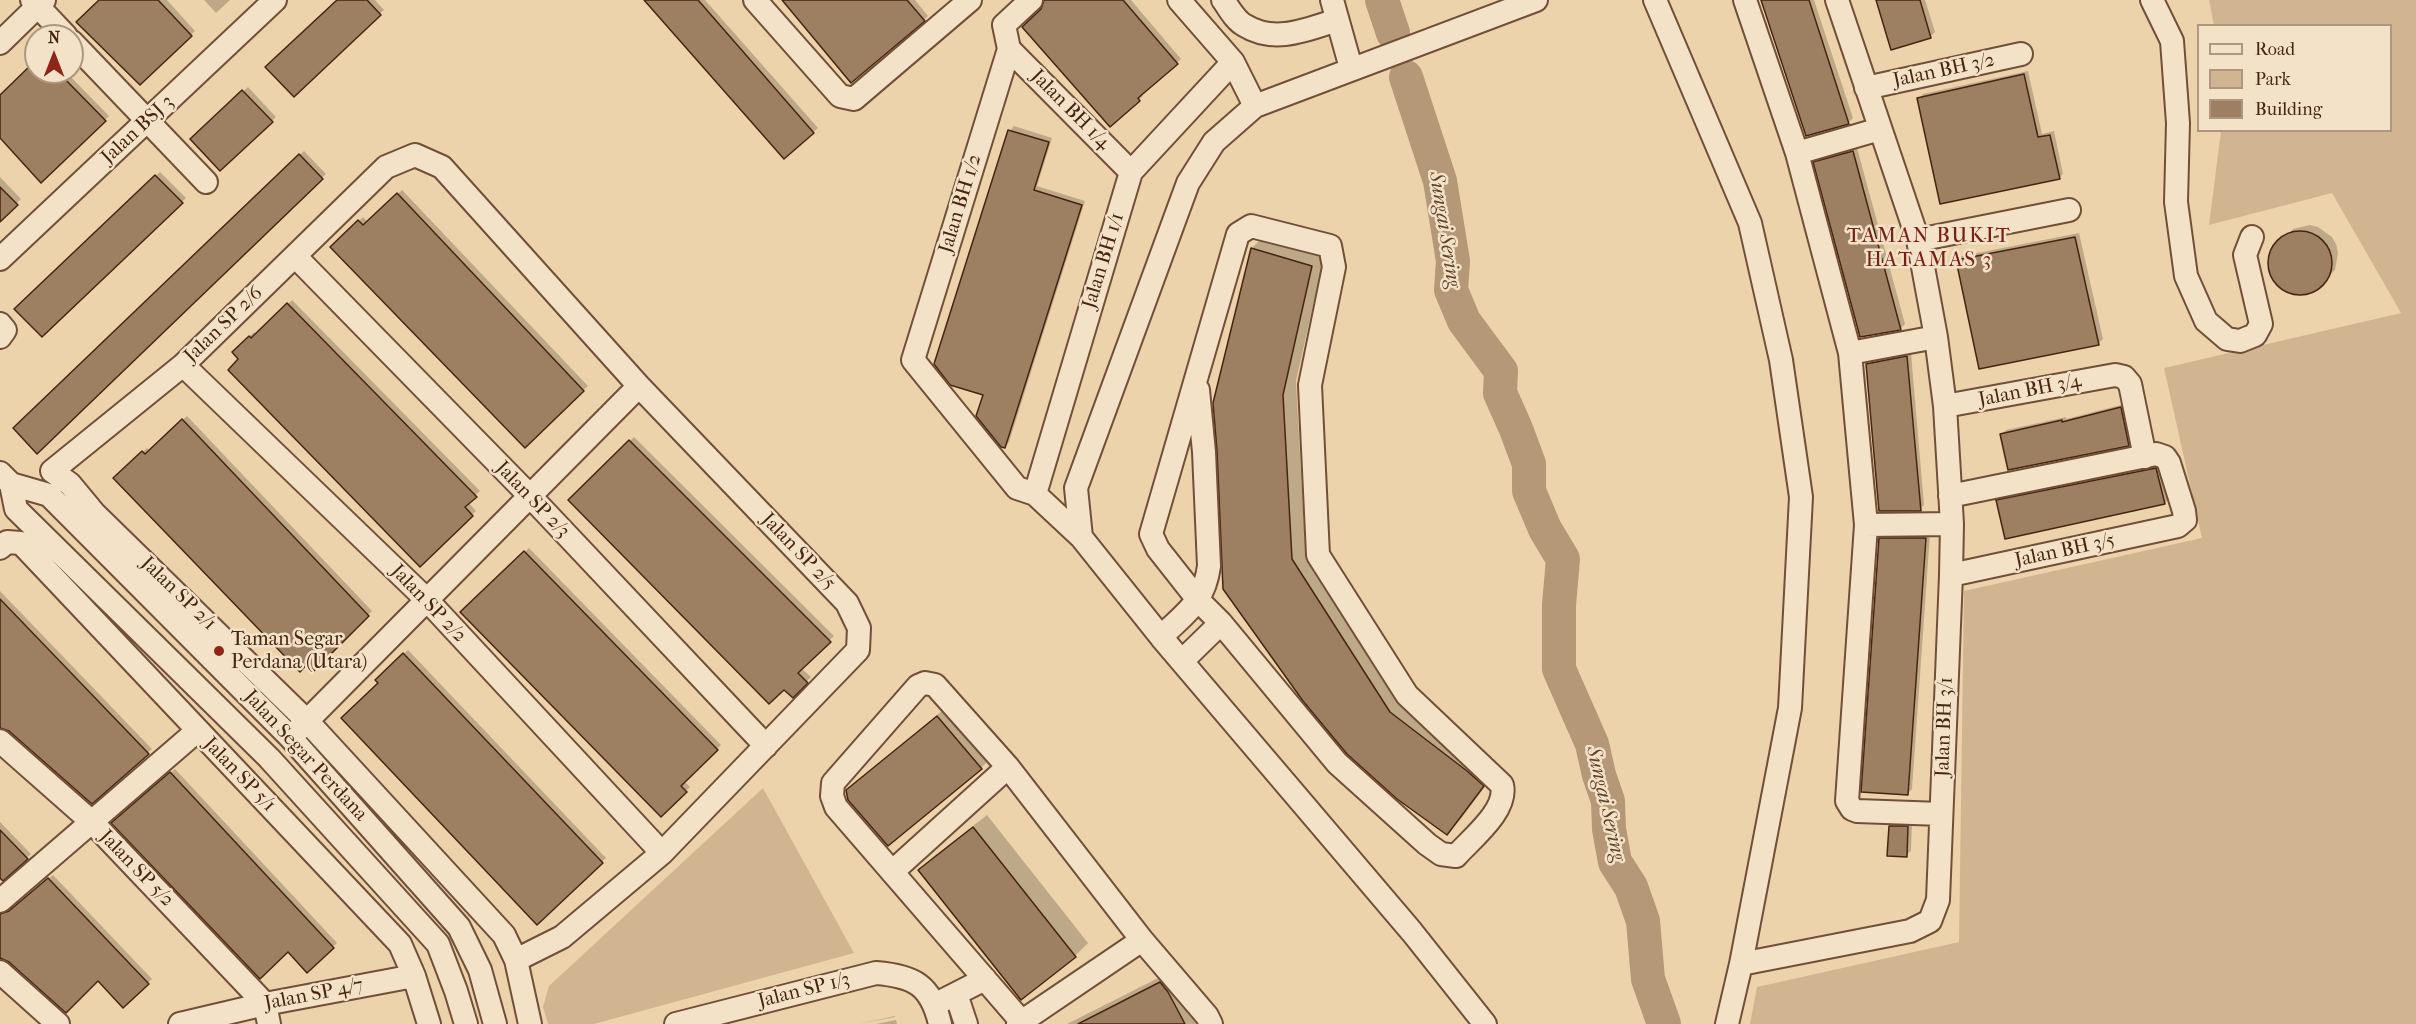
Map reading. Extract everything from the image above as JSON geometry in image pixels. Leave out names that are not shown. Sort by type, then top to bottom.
[{"type":"street","name":"Jalan BSJ 3","points":[[0,259],[275,0]]},
{"type":"street","points":[[755,0],[840,96],[854,99],[970,0]]},
{"type":"street","name":"Jalan BH 1/2","points":[[1031,0],[1004,25],[1009,49],[913,360],[1017,488],[1035,494]]},
{"type":"street","points":[[1179,0],[1233,62],[1255,106]]},
{"type":"street","points":[[1222,0],[1242,24],[1261,33],[1286,36],[1335,10],[1351,68]]},
{"type":"street","points":[[1655,0],[1750,223],[1781,360],[1801,498],[1790,708],[1741,964],[1727,1024]]},
{"type":"street","points":[[1745,0],[1797,153],[1850,353],[1866,525],[1847,801],[1852,809],[1857,811],[1941,814]]},
{"type":"street","name":"Jalan BH 3/1","points":[[1741,964],[1910,931],[1930,921],[1938,900],[1952,524],[1945,406],[1936,337],[1918,240],[1837,0]]},
{"type":"street","points":[[2152,0],[2172,41],[2178,123],[2176,202],[2186,276],[2206,321],[2226,339],[2240,341],[2255,335],[2261,324],[2245,255],[2252,237]]},
{"type":"street","points":[[0,43],[38,2],[56,24]]},
{"type":"street","points":[[1081,537],[1076,488],[1188,183],[1214,142],[1255,106],[1351,68],[1490,8],[1522,2]]},
{"type":"street","name":"Jalan BH 1/4","points":[[1009,49],[1131,172]]},
{"type":"street","name":"Jalan BH 3/2","points":[[1866,88],[2021,54]]},
{"type":"street","points":[[84,55],[206,182]]},
{"type":"street","name":"Jalan BH 1/1","points":[[1035,494],[1131,172],[1233,62]]},
{"type":"street","points":[[1797,153],[1880,129]]},
{"type":"street","name":"Jalan SP 2/5","points":[[386,167],[415,155],[442,167],[639,386],[847,603],[859,628],[858,650],[662,854],[562,937],[516,960]]},
{"type":"street","name":"Jalan SP 2/6","points":[[52,471],[183,365],[386,167]]},
{"type":"street","points":[[1918,240],[2069,210]]},
{"type":"street","points":[[1251,226],[1330,246],[1334,267],[1310,385],[1318,555],[1407,695],[1502,785],[1504,794],[1500,808],[1456,856],[1440,854],[1337,763],[1221,623],[1198,601],[1158,549],[1151,534],[1197,382],[1238,234],[1251,226]]},
{"type":"street","name":"Jalan SP 2/3","points":[[295,256],[530,496],[766,746]]},
{"type":"street","points":[[1850,353],[1936,337]]},
{"type":"street","name":"Jalan SP 2/2","points":[[183,365],[427,600],[662,854]]},
{"type":"street","name":"Jalan BH 3/4","points":[[1945,406],[2115,375],[2124,377],[2130,384],[2145,457]]},
{"type":"street","points":[[1161,637],[1198,601],[1206,584],[1209,566],[1204,452],[1197,382]]},
{"type":"street","points":[[269,758],[308,722],[330,696],[639,386]]},
{"type":"street","name":"Jalan BH 3/5","points":[[1951,575],[2178,526],[2185,520],[2184,511],[2169,463],[2165,457],[2156,454],[2145,457]]},
{"type":"street","points":[[1950,496],[2145,457]]},
{"type":"street","name":"Jalan SP 2/1","points":[[52,471],[70,484],[94,513],[308,722],[504,935],[516,960],[530,1024]]},
{"type":"street","name":"Jalan Segar Perdana","points":[[5,479],[49,495],[290,737],[459,927],[480,970],[495,1024]]},
{"type":"street","name":"Jalan Segar Perdana","points":[[5,479],[16,509],[269,758],[438,944],[466,1024]]},
{"type":"street","points":[[1035,494],[1081,537],[1161,637],[1478,1018]]},
{"type":"street","points":[[1866,525],[1952,524]]},
{"type":"street","name":"Jalan SP 5/1","points":[[10,546],[197,731],[400,944],[414,976],[429,1024]]},
{"type":"street","points":[[1182,661],[1221,623]]},
{"type":"street","points":[[1142,940],[1020,1023],[985,979],[836,807],[832,796],[833,783],[918,686],[925,683],[935,685],[1008,767],[1142,940],[1207,1016],[1211,1024]]},
{"type":"street","points":[[0,901],[197,731]]},
{"type":"street","name":"Jalan SP 5/2","points":[[0,741],[93,823],[267,1014]]},
{"type":"street","points":[[892,872],[1008,767]]},
{"type":"street","points":[[0,972],[58,1024]]},
{"type":"street","name":"Jalan SP 1/3","points":[[676,1024],[876,973],[899,975],[918,983],[944,1007]]},
{"type":"street","name":"Jalan SP 4/7","points":[[180,1024],[267,1014],[414,976]]},
{"type":"street","points":[[966,1024],[944,1007],[985,979]]},
{"type":"green space","points":[[2209,0],[2416,0],[2416,1024],[1750,1024],[1757,987],[1959,942],[1964,591],[2202,538],[2164,368],[2401,313],[2332,193],[2209,225],[2221,132],[2392,132],[2392,24],[2214,24]]},
{"type":"green space","points":[[763,788],[854,953],[594,1024],[548,1024],[543,1007],[549,986]]},
{"type":"building","points":[[99,0],[158,0],[192,36],[140,85],[84,30],[84,24],[76,22]]},
{"type":"building","points":[[337,0],[367,0],[381,15],[294,97],[265,67]]},
{"type":"building","points":[[644,0],[698,0],[814,133],[784,159]]},
{"type":"building","points":[[782,0],[907,0],[925,21],[851,83]]},
{"type":"building","points":[[1044,0],[1123,0],[1178,64],[1138,98],[1140,101],[1110,127],[1022,27],[1041,9]]},
{"type":"building","points":[[1761,0],[1809,0],[1849,124],[1806,136]]},
{"type":"building","points":[[1876,0],[1920,0],[1931,38],[1891,50]]},
{"type":"building","points":[[24,72],[24,84],[70,84],[106,121],[41,183],[0,138],[0,95]]},
{"type":"building","points":[[2024,74],[2038,137],[2050,135],[2060,179],[1940,204],[1917,98]]},
{"type":"building","points":[[242,90],[273,122],[220,171],[190,139]]},
{"type":"building","points":[[1008,130],[1049,142],[1034,190],[1082,205],[1005,448],[1001,447],[976,416],[983,395],[950,385],[934,364]]},
{"type":"building","points":[[1853,151],[1901,330],[1860,337],[1813,162]]},
{"type":"building","points":[[299,154],[323,179],[37,454],[13,428]]},
{"type":"building","points":[[155,175],[183,203],[42,337],[14,309]]},
{"type":"building","points":[[0,187],[18,205],[0,222]]},
{"type":"building","points":[[397,193],[584,391],[525,448],[330,247],[358,220],[363,225]]},
{"type":"building","points":[[2300,231],[2323,240],[2332,263],[2323,286],[2300,295],[2277,286],[2268,263],[2277,240]]},
{"type":"building","points":[[2075,237],[2099,345],[1979,369],[1956,260]]},
{"type":"building","points":[[1251,248],[1312,266],[1283,395],[1292,559],[1390,712],[1484,786],[1447,835],[1397,799],[1347,754],[1303,701],[1223,589],[1213,403]]},
{"type":"building","points":[[287,303],[477,497],[465,507],[473,516],[420,567],[228,370],[238,359],[232,352],[249,336],[251,338]]},
{"type":"building","points":[[1907,356],[1921,511],[1879,511],[1866,364]]},
{"type":"building","points":[[2121,407],[2129,446],[2008,470],[2000,434]]},
{"type":"building","points":[[182,419],[369,616],[314,671],[307,664],[300,672],[113,478],[142,451],[145,454]]},
{"type":"building","points":[[629,440],[831,642],[798,673],[808,683],[793,698],[784,690],[769,704],[568,500]]},
{"type":"building","points":[[2156,468],[2165,504],[2005,539],[1996,500]]},
{"type":"building","points":[[1879,538],[1926,538],[1908,795],[1861,792]]},
{"type":"building","points":[[524,551],[718,750],[681,786],[687,792],[661,817],[460,612]]},
{"type":"building","points":[[0,599],[149,754],[92,804],[9,731],[0,728]]},
{"type":"building","points":[[403,653],[603,863],[537,925],[341,718],[378,683],[375,680]]},
{"type":"building","points":[[937,716],[982,769],[888,846],[848,800],[846,790]]},
{"type":"building","points":[[170,772],[334,948],[307,973],[288,952],[260,979],[111,823]]},
{"type":"building","points":[[1889,826],[1908,826],[1907,857],[1887,856]]},
{"type":"building","points":[[973,827],[1076,957],[1021,1000],[918,870]]},
{"type":"building","points":[[0,830],[28,859],[3,881],[0,878]]},
{"type":"building","points":[[48,878],[149,984],[123,1008],[98,981],[66,1013],[9,962],[0,958],[0,914],[9,911]]},
{"type":"building","points":[[1160,982],[1185,1024],[1078,1024]]},
{"type":"waterway","name":"Sungai Sering","points":[[1382,0],[1393,33]]},
{"type":"waterway","name":"Sungai Sering","points":[[1406,77],[1440,181],[1453,261],[1451,290],[1464,321],[1501,371],[1500,393],[1529,464],[1529,491],[1545,529],[1563,559],[1559,605],[1559,669],[1592,744],[1608,801],[1609,829],[1615,862],[1631,887],[1643,921],[1648,979],[1664,1024]]},
{"type":"place","name":"Taman Segar Perdana (Utara)","points":[[219,651]]},
{"type":"district","name":"TAMAN BUKIT HATAMAS 3","points":[[1929,249]]}]
